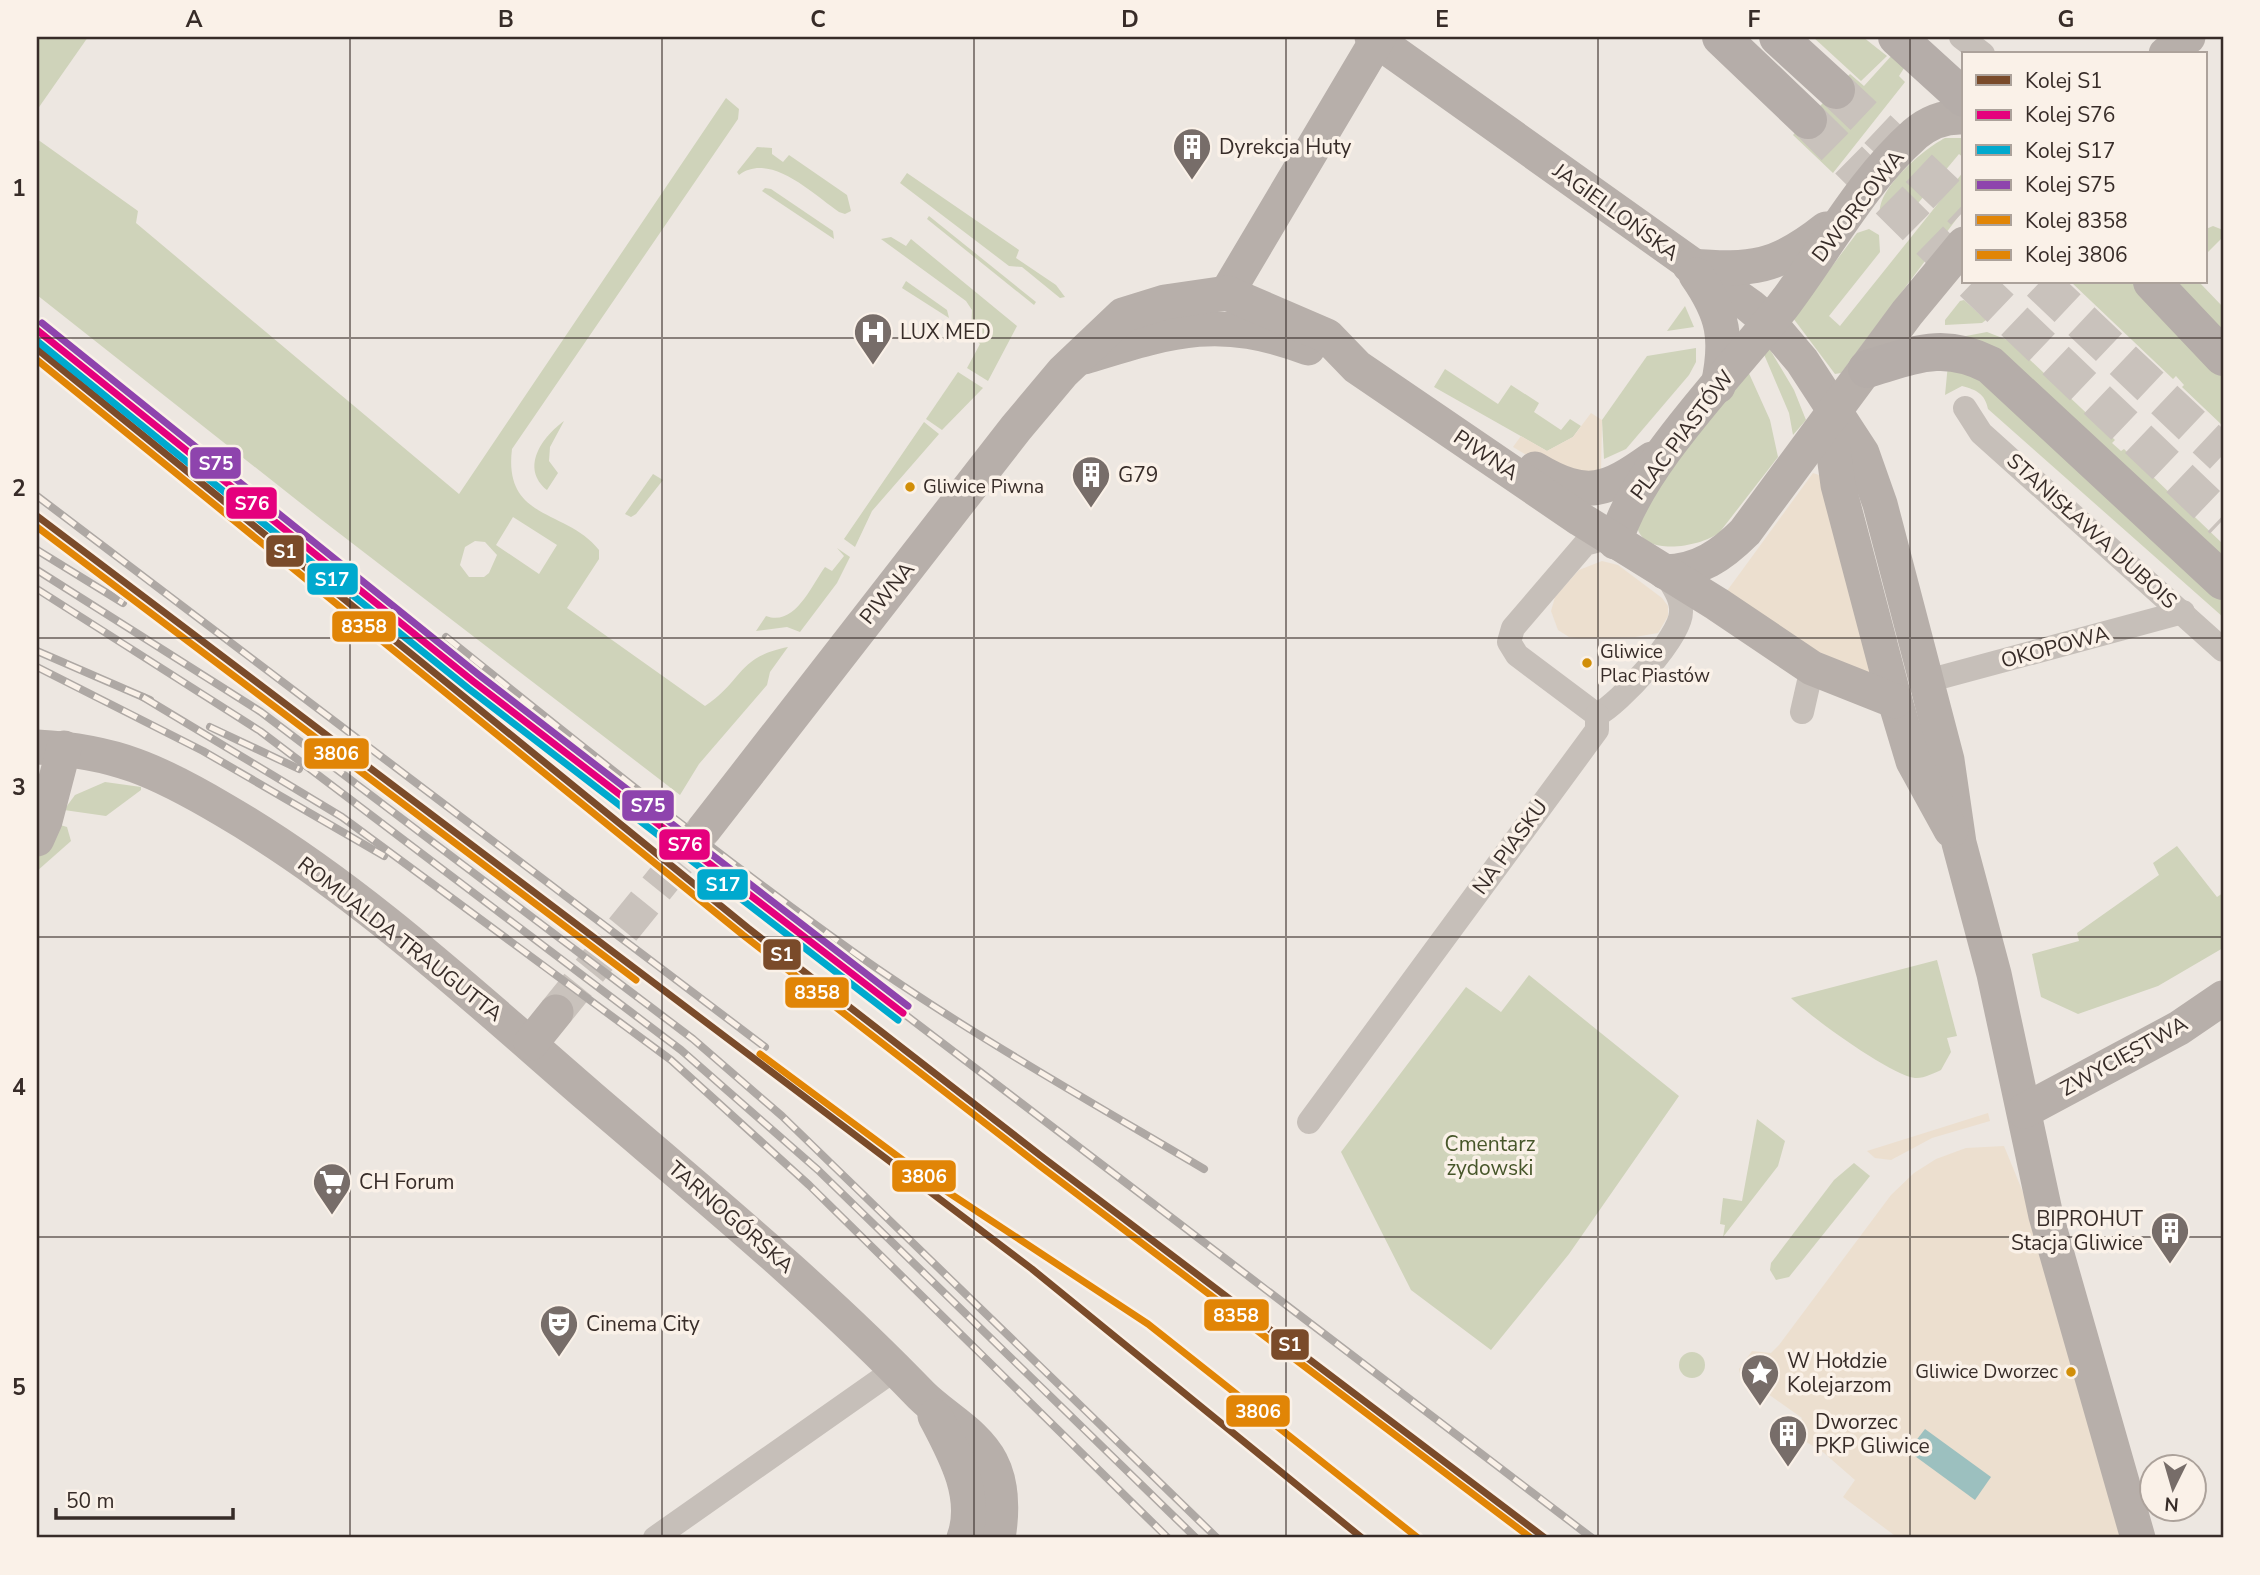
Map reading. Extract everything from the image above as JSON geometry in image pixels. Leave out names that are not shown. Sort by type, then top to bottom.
[{"type":"main road","points":[[1721,37],[1808,120]]},
{"type":"main road","points":[[1778,37],[1836,90]]},
{"type":"main road","points":[[1897,37],[1962,96]]},
{"type":"main road","points":[[2169,52],[2188,37]]},
{"type":"main road","points":[[1227,293],[1376,38]]},
{"type":"main road","name":"JAGIELLOŃSKA","points":[[1376,38],[1769,322],[1802,361],[1833,413],[1862,453],[1870,474],[1947,760],[1959,844]]},
{"type":"main road","name":"DWORCOWA","points":[[1769,322],[1851,209],[1914,135],[1947,117],[1962,117]]},
{"type":"main road","points":[[1690,266],[1738,269],[1765,265],[1795,253],[1851,209]]},
{"type":"main road","points":[[1665,572],[1693,568],[1723,555],[1745,532],[1907,313],[1962,246]]},
{"type":"main road","points":[[1690,266],[1710,294],[1723,329],[1725,347],[1718,386]]},
{"type":"main road","points":[[2154,284],[2223,357]]},
{"type":"main road","name":"PIWNA","points":[[705,828],[1016,428],[1074,360],[1123,315],[1165,302],[1227,293],[1327,336],[1357,367],[1615,542]]},
{"type":"main road","name":"PLAC PIASTÓW","points":[[1615,542],[1634,495],[1671,444],[1769,322]]},
{"type":"main road","name":"PIWNA","points":[[1074,360],[1171,331],[1207,326],[1273,335],[1357,367]]},
{"type":"main road","points":[[1867,369],[1940,350],[1968,354],[1990,365],[2223,581]]},
{"type":"main road","points":[[1833,413],[1833,448],[1838,485],[1895,701],[1913,761],[1959,844],[1994,974],[2051,1233],[2138,1538]]},
{"type":"main road","points":[[1426,414],[1486,439],[1570,486],[1593,489],[1617,484],[1671,444]]},
{"type":"main road","points":[[1615,542],[1812,668],[1895,701]]},
{"type":"main road","points":[[37,839],[45,821],[50,748]]},
{"type":"main road","name":"ROMUALDA TRAUGUTTA","points":[[50,748],[92,751],[145,767],[225,811],[346,891],[531,1043]]},
{"type":"main road","name":"ZWYCIĘSTWA","points":[[2024,1111],[2179,1028],[2223,998]]},
{"type":"main road","points":[[531,1043],[556,1012]]},
{"type":"main road","name":"TARNOGÓRSKA","points":[[531,1043],[775,1253],[897,1368],[925,1399],[971,1436],[991,1463],[1001,1496],[998,1538]]},
{"type":"main road","name":"TARNOGÓRSKA","points":[[925,1399],[951,1446],[964,1478],[967,1509],[964,1538]]},
{"type":"street","points":[[1961,37],[1980,52]]},
{"type":"street","name":"STANISŁAWA DUBOIS","points":[[1965,408],[1981,433],[2223,650]]},
{"type":"street","points":[[1615,542],[1594,541],[1572,556],[1513,628],[1509,642],[1517,655],[1597,715],[1624,696],[1680,623],[1679,597],[1665,572]]},
{"type":"street","name":"OKOPOWA","points":[[1927,681],[2183,612]]},
{"type":"street","points":[[1802,712],[1812,668]]},
{"type":"street","name":"NA PIASKU","points":[[1309,1122],[1597,730],[1597,715]]},
{"type":"street","points":[[655,1538],[897,1368]]},
{"type":"green space","points":[[37,37],[88,37],[37,110]]},
{"type":"green space","points":[[1813,37],[1863,37],[1887,56],[1861,81]]},
{"type":"green space","points":[[1893,54],[1906,65],[1899,76],[1905,82],[1833,173],[1793,135],[1850,74],[1864,86]]},
{"type":"green space","points":[[726,98],[739,109],[738,119],[512,449],[512,472],[517,489],[527,502],[586,537],[599,550],[599,559],[567,608],[705,706],[727,688],[749,663],[771,651],[788,647],[770,672],[767,685],[699,764],[680,795],[322,520],[37,295],[37,139],[138,211],[136,223],[459,494]],"holes":[[[513,517],[557,545],[539,574],[496,545]],[[475,541],[485,542],[497,555],[489,573],[484,577],[469,577],[460,565],[465,547]]]},
{"type":"green space","points":[[1945,138],[1962,138],[1962,156],[1959,154],[1904,220],[1895,223],[1880,214],[1881,204],[1903,170]]},
{"type":"green space","points":[[757,147],[772,148],[772,154],[783,162],[789,155],[847,195],[851,211],[845,214],[839,212],[805,186],[778,172],[764,168],[751,169],[739,175],[737,172]]},
{"type":"green space","points":[[907,173],[1019,250],[1016,258],[1056,285],[1065,297],[1060,298],[1022,267],[1009,266],[900,183]]},
{"type":"green space","points":[[1962,174],[1962,212],[1841,373],[1835,374],[1793,318],[1857,233],[1869,229],[1879,235],[1880,252],[1829,316],[1840,326]]},
{"type":"green space","points":[[765,188],[771,189],[833,231],[834,239],[762,191]]},
{"type":"green space","points":[[929,216],[1036,302],[1034,305],[927,219]]},
{"type":"green space","points":[[2213,226],[2223,230],[2223,237],[2208,252],[2208,228]]},
{"type":"green space","points":[[891,237],[906,246],[911,239],[1017,326],[988,381],[967,368],[980,344],[971,335],[972,310],[966,301],[881,239]]},
{"type":"green space","points":[[906,281],[947,310],[949,318],[902,288]]},
{"type":"green space","points":[[2073,284],[2136,284],[2223,377],[2223,426],[2182,387],[2184,385],[2176,376],[2173,379]]},
{"type":"green space","points":[[2168,284],[2201,284],[2223,307],[2223,341]]},
{"type":"green space","points":[[1964,300],[1986,320],[1982,323],[1945,325],[1945,320],[1960,301]]},
{"type":"green space","points":[[1685,306],[1694,327],[1667,331]]},
{"type":"green space","points":[[1987,332],[2010,341],[2115,440],[2112,443],[2121,451],[2124,449],[2223,544],[2223,567],[1945,340]]},
{"type":"green space","points":[[1696,348],[1696,362],[1689,375],[1626,449],[1604,459],[1602,420],[1647,356]]},
{"type":"green space","points":[[1769,348],[1794,390],[1806,420],[1793,435],[1789,413],[1763,352]]},
{"type":"green space","points":[[1948,364],[1968,368],[2223,593],[2223,617],[1988,409],[1980,393],[1962,386],[1945,395]]},
{"type":"green space","points":[[1445,369],[1498,404],[1511,385],[1539,403],[1534,412],[1561,430],[1570,419],[1581,426],[1573,437],[1547,451],[1434,387]]},
{"type":"green space","points":[[1747,369],[1770,420],[1778,457],[1719,533],[1687,545],[1662,546],[1651,543],[1642,537],[1637,527],[1639,504]]},
{"type":"green space","points":[[958,372],[983,388],[942,430],[926,419]]},
{"type":"green space","points":[[564,421],[550,447],[549,461],[558,473],[547,490],[535,472],[537,453],[548,435]]},
{"type":"green space","points":[[924,422],[939,434],[872,511],[855,547],[844,539]]},
{"type":"green space","points":[[653,474],[663,480],[636,514],[631,517],[625,514]]},
{"type":"green space","points":[[837,548],[850,557],[837,583],[800,632],[787,627],[756,631],[766,616],[785,616],[801,603],[825,567],[832,571],[844,556]]},
{"type":"green space","points":[[105,782],[141,787],[141,790],[106,816],[64,810],[75,795]]},
{"type":"green space","points":[[57,824],[67,827],[71,841],[37,871],[37,860]]},
{"type":"green space","points":[[2177,846],[2217,897],[2223,893],[2223,948],[2158,986],[2078,1014],[2041,997],[2032,954],[2079,941],[2077,933],[2159,875],[2153,863]]},
{"type":"green space","points":[[1937,960],[1957,1036],[1947,1038],[1951,1052],[1941,1070],[1925,1077],[1915,1078],[1888,1067],[1832,1031],[1791,998]]},
{"type":"green space","name":"Cmentarz żydowski","points":[[1529,975],[1679,1096],[1569,1254],[1491,1350],[1411,1290],[1341,1152],[1466,987],[1501,1012]]},
{"type":"green space","points":[[1757,1119],[1785,1141],[1778,1166],[1723,1237],[1725,1225],[1720,1224],[1723,1198],[1742,1201]]},
{"type":"green space","points":[[1854,1163],[1870,1176],[1789,1277],[1776,1280],[1770,1270],[1771,1263],[1834,1180]]},
{"type":"green space","points":[[1692,1352],[1701,1356],[1705,1365],[1701,1374],[1692,1378],[1683,1374],[1679,1365],[1683,1356]]},
{"type":"shaded area","points":[[1591,413],[1602,420],[1601,472],[1555,472],[1513,447],[1521,436],[1547,451],[1573,437]]},
{"type":"shaded area","points":[[1813,473],[1819,475],[1874,675],[1852,675],[1724,595]]},
{"type":"shaded area","points":[[1602,561],[1618,565],[1662,598],[1668,606],[1668,616],[1658,633],[1635,637],[1578,638],[1569,637],[1558,630],[1551,611],[1555,597],[1579,570]]},
{"type":"shaded area","points":[[1988,1113],[1990,1121],[1932,1138],[1891,1160],[1875,1158],[1867,1151]]},
{"type":"shaded area","points":[[2004,1146],[2078,1326],[2138,1538],[1898,1538],[1843,1497],[1855,1480],[1824,1453],[1792,1433],[1802,1418],[1740,1374],[1739,1369],[1752,1351],[1771,1353],[1779,1345],[1891,1195],[1914,1173],[1936,1159],[1966,1148]]},
{"type":"water","points":[[1925,1429],[1991,1477],[1975,1500],[1908,1451]]},
{"type":"tunnel","points":[[1836,90],[1962,209]]},
{"type":"tunnel","points":[[1808,120],[1962,272]]},
{"type":"tunnel","points":[[1975,284],[2223,520]]},
{"type":"tunnel","points":[[2042,284],[2223,455]]},
{"type":"tunnel","points":[[556,1012],[705,828]]},
{"type":"railway","points":[[37,496],[765,1047]]},
{"type":"railway","points":[[37,550],[123,603]]},
{"type":"railway","points":[[37,570],[261,712],[693,1039],[782,1116],[1217,1538]]},
{"type":"railway","points":[[37,589],[260,731],[681,1050],[818,1170],[1196,1538]]},
{"type":"railway","points":[[446,637],[698,836],[852,951],[982,1037],[1204,1169]]},
{"type":"railway","points":[[37,651],[150,700]]},
{"type":"railway","points":[[37,667],[203,751],[384,856]]},
{"type":"railway","points":[[143,697],[342,817],[671,1060],[809,1185],[1168,1538]]},
{"type":"railway","points":[[210,727],[299,769]]},
{"type":"railway","points":[[903,1013],[1592,1538]]},
{"type":"rail line","name":"S75","points":[[42,323],[479,675],[908,1006]]},
{"type":"rail line","name":"S76","points":[[37,330],[474,682],[903,1013]]},
{"type":"rail line","name":"S17","points":[[37,341],[469,689],[898,1020]]},
{"type":"rail line","name":"S1","points":[[37,349],[748,928],[1045,1159],[1545,1538]]},
{"type":"rail line","name":"8358","points":[[37,360],[743,935],[1040,1166],[1531,1538]]},
{"type":"rail line","name":"S1","points":[[37,516],[1032,1269],[1362,1538]]},
{"type":"rail line","name":"3806","points":[[37,527],[636,980]]},
{"type":"rail line","name":"3806","points":[[760,1054],[931,1181],[1148,1324],[1418,1538]]},
{"type":"place","name":"Dyrekcja Huty","points":[[1192,181]]},
{"type":"place","name":"LUX MED","points":[[873,366]]},
{"type":"place","name":"Gliwice Piwna","points":[[910,487]]},
{"type":"place","name":"G79","points":[[1091,509]]},
{"type":"place","name":"Gliwice Plac Piastów","points":[[1587,663]]},
{"type":"place","name":"CH Forum","points":[[332,1216]]},
{"type":"place","name":"BIPROHUT Stacja Gliwice","points":[[2170,1265]]},
{"type":"place","name":"Cinema City","points":[[559,1358]]},
{"type":"place","name":"Gliwice Dworzec","points":[[2071,1372]]},
{"type":"place","name":"W Hołdzie Kolejarzom","points":[[1760,1407]]},
{"type":"place","name":"Dworzec PKP Gliwice","points":[[1788,1468]]}]
